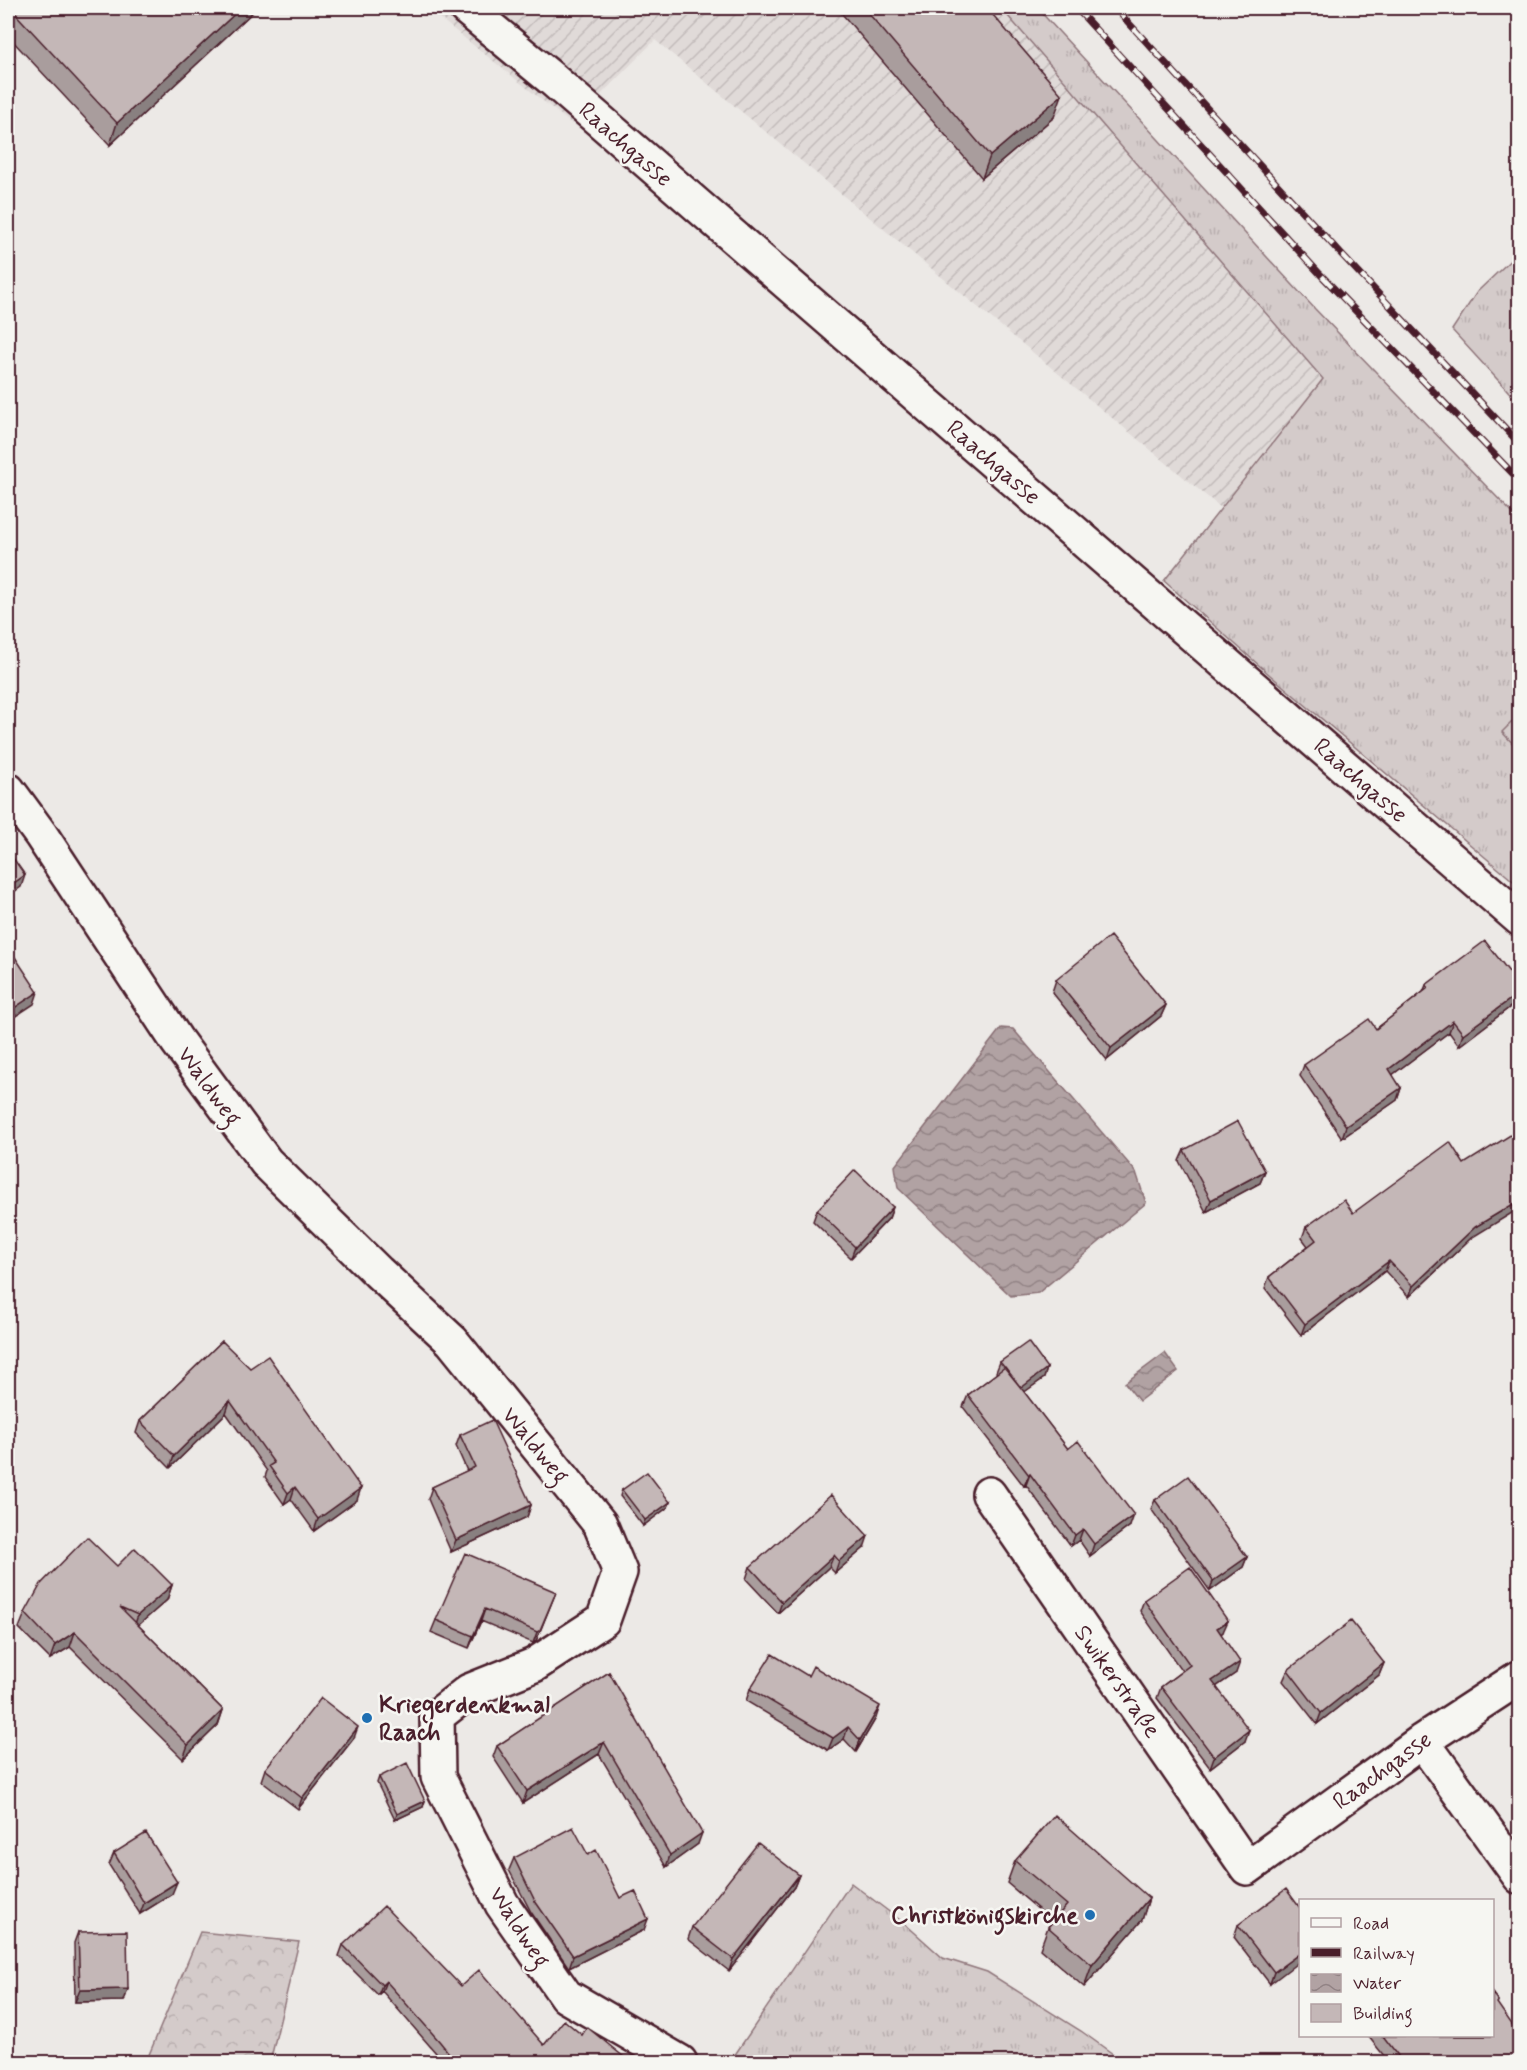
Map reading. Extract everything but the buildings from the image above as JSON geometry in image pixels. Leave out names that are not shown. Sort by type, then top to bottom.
[{"type":"street","name":"Raachgasse","points":[[466,8],[552,79],[1520,918]]},
{"type":"street","name":"Waldweg","points":[[8,790],[177,1041],[266,1162],[452,1341],[600,1524],[620,1572],[603,1620],[534,1665],[469,1691],[437,1716],[438,1777],[502,1905],[566,1996],[680,2062]]},
{"type":"street","name":"Swikerstraße","points":[[989,1494],[1248,1868]]},
{"type":"street","name":"Raachgasse","points":[[1248,1868],[1422,1741],[1520,1677]]},
{"type":"street","points":[[1422,1741],[1520,1877]]},
{"type":"shaded area","points":[[427,8],[1001,8],[1324,379],[1221,508],[655,40],[572,124]]},
{"type":"green space","points":[[1001,8],[1037,8],[1315,309],[1519,520],[1519,886],[1270,675],[1164,581],[1323,379]]},
{"type":"green space","points":[[1519,252],[1519,403],[1452,330],[1477,292]]},
{"type":"green space","points":[[1519,715],[1519,750],[1502,732]]},
{"type":"green space","points":[[851,1883],[904,1923],[943,1958],[987,1972],[1081,2031],[1124,2062],[730,2062]]},
{"type":"green space","points":[[200,1932],[299,1942],[270,2062],[146,2062]]},
{"type":"water","points":[[1001,1028],[1013,1029],[1136,1172],[1146,1203],[1038,1293],[1011,1296],[898,1188],[895,1166]]},
{"type":"water","points":[[1165,1353],[1178,1371],[1139,1401],[1125,1383]]},
{"type":"railway","points":[[1076,8],[1320,274],[1520,481]]},
{"type":"railway","points":[[1115,8],[1520,444]]},
{"type":"place","name":"Kriegerdenkmal Raach","points":[[367,1718]]},
{"type":"place","name":"Christkönigskirche","points":[[1090,1915]]}]
